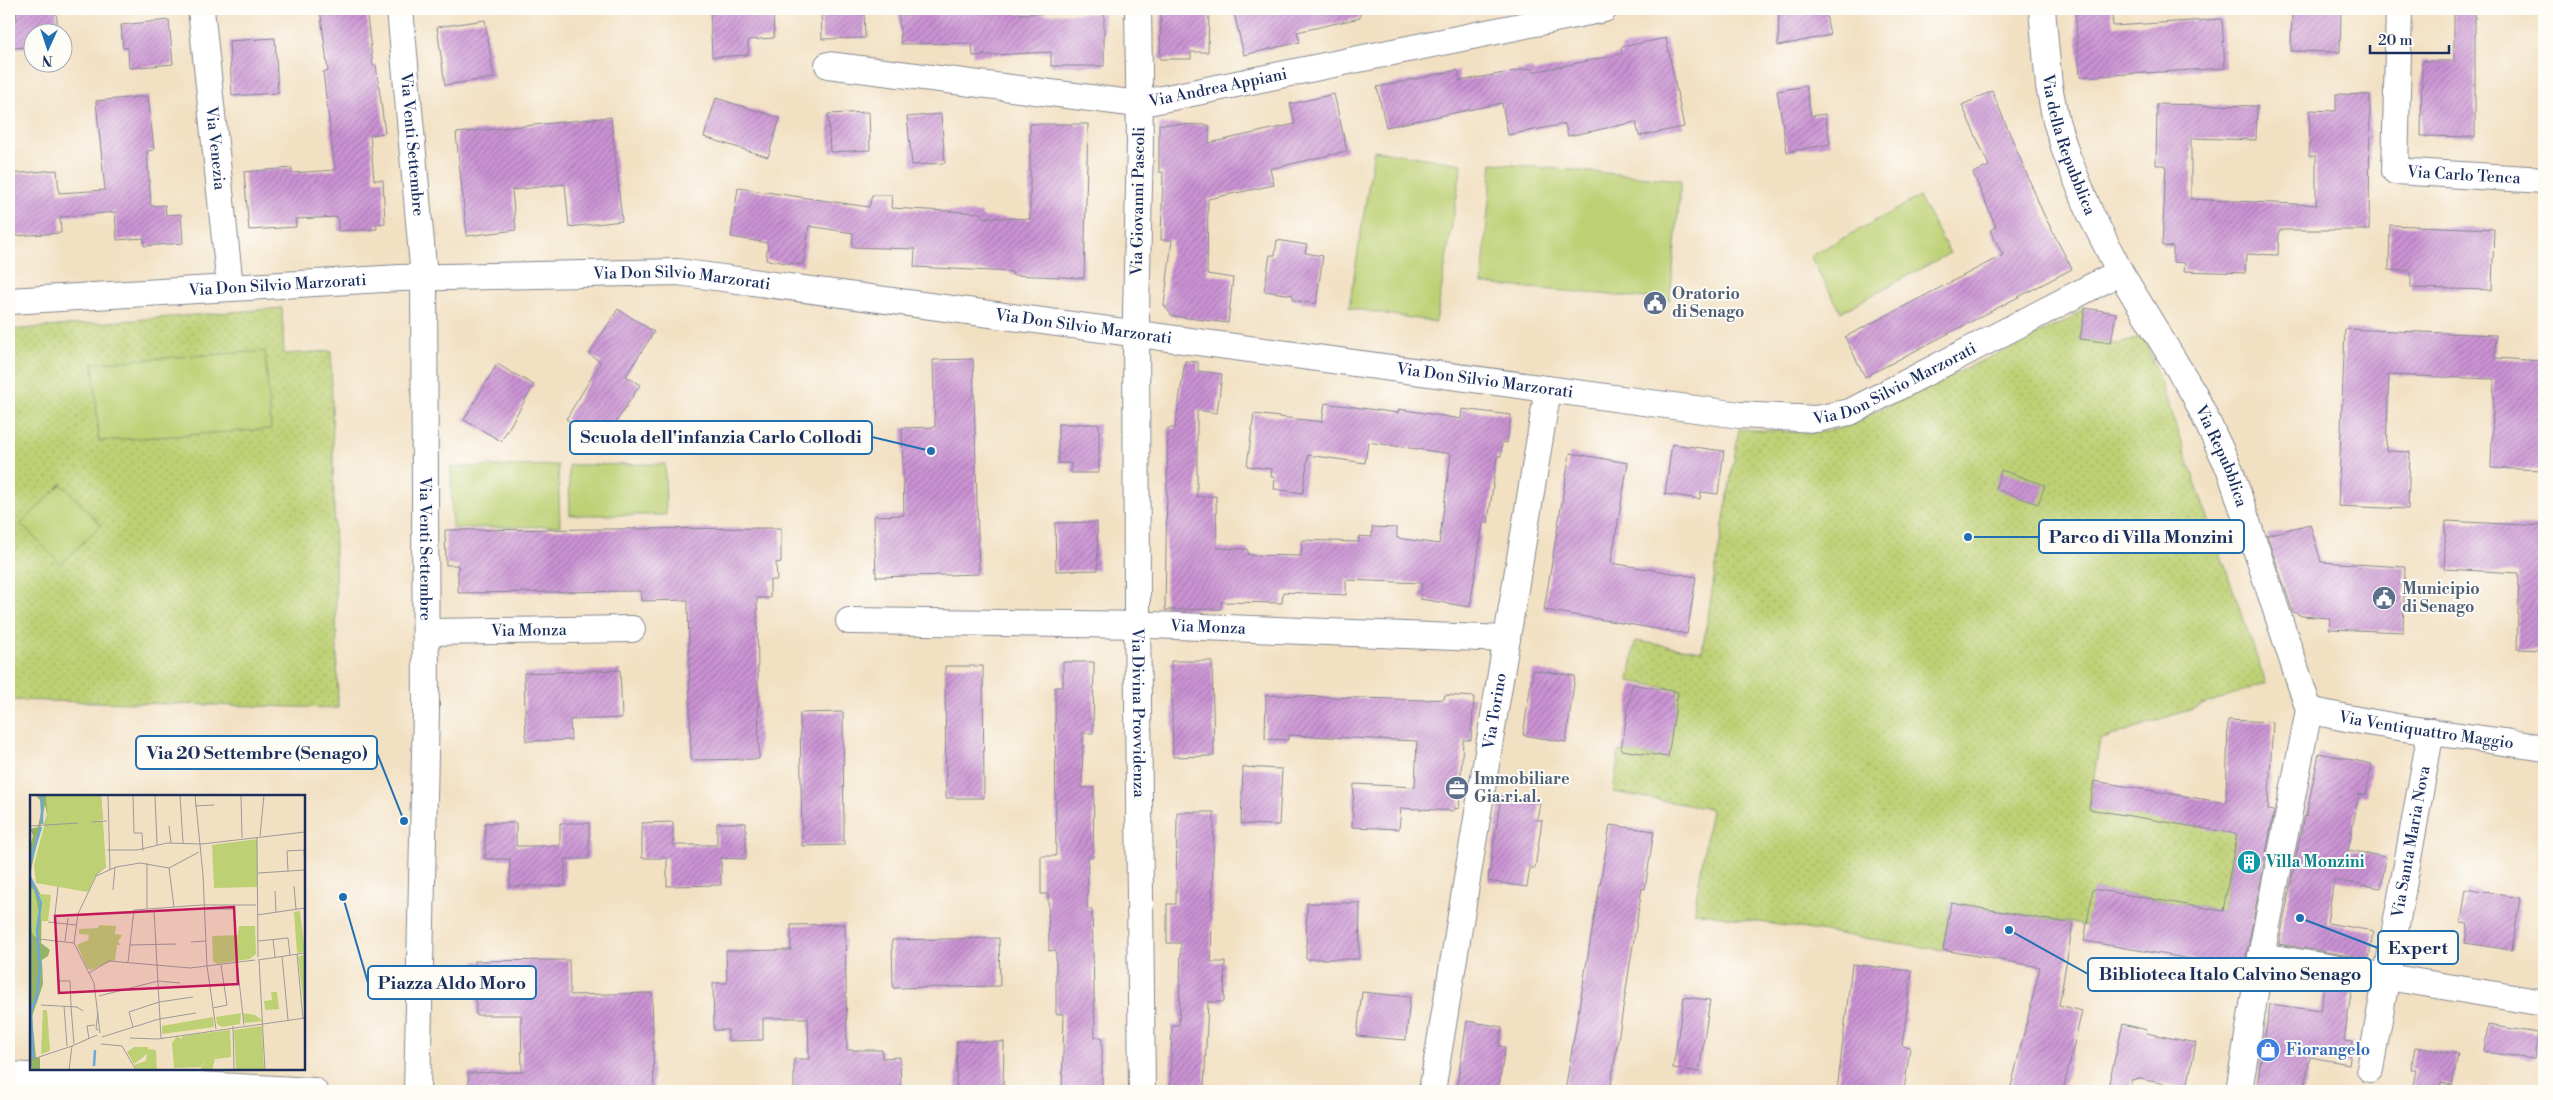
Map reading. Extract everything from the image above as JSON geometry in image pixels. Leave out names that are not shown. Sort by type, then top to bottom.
[{"type":"street","name":"Via Venezia","points":[[201,9],[230,287]]},
{"type":"street","name":"Via Venti Settembre","points":[[400,9],[424,277],[427,632],[416,1091]]},
{"type":"street","name":"Via Giovanni Pascoli","points":[[1137,333],[1140,143],[1138,9]]},
{"type":"street","name":"Via Andrea Appiani","points":[[828,65],[1138,104],[1604,9]]},
{"type":"street","name":"Via della Repubblica","points":[[2042,9],[2049,86],[2056,121],[2091,215],[2120,272]]},
{"type":"street","name":"Via Carlo Tenca","points":[[2399,9],[2395,171],[2544,180]]},
{"type":"street","name":"Via Don Silvio Marzorati","points":[[9,301],[424,277],[678,272],[1740,415],[1816,419],[1850,412],[2120,272]]},
{"type":"street","name":"Via Repubblica","points":[[2120,272],[2194,394],[2230,470],[2309,710]]},
{"type":"street","name":"Via Divina Provvidenza","points":[[1137,333],[1137,624],[1142,1091]]},
{"type":"street","name":"Via Torino","points":[[1432,1091],[1548,389]]},
{"type":"street","name":"Via Monza","points":[[849,621],[1137,624],[1507,639]]},
{"type":"street","name":"Via Monza","points":[[427,632],[632,629]]},
{"type":"street","name":"Via Ventiquattro Maggio","points":[[2309,710],[2392,727],[2544,748]]},
{"type":"street","points":[[2239,1091],[2261,956],[2309,710]]},
{"type":"street","name":"Via Santa Maria Nova","points":[[2370,1069],[2431,731]]},
{"type":"street","points":[[2261,956],[2544,1003]]},
{"type":"street","points":[[9,1075],[314,1091]]},
{"type":"green space","points":[[1374,150],[1462,164],[1436,322],[1349,308]]},
{"type":"green space","points":[[1492,163],[1681,180],[1670,300],[1482,284]]},
{"type":"green space","points":[[1919,197],[1950,253],[1841,312],[1810,256]]},
{"type":"green space","points":[[282,308],[284,354],[331,351],[338,708],[9,700],[9,330]]},
{"type":"green space","points":[[2085,308],[2080,339],[2119,344],[2144,336],[2266,683],[2100,740],[2089,807],[2236,832],[2223,911],[2094,889],[2087,925],[1951,903],[1943,950],[1694,912],[1711,809],[1613,792],[1619,751],[1667,758],[1678,690],[1629,681],[1635,641],[1702,651],[1739,429],[1811,433],[1838,429],[2068,320]]},
{"type":"green space","points":[[265,351],[271,429],[99,441],[93,363]]},
{"type":"green space","points":[[665,464],[666,515],[570,515],[569,465]]},
{"type":"green space","points":[[558,465],[560,526],[452,528],[451,467]]},
{"type":"green space","points":[[61,484],[101,525],[61,564],[21,524]]},
{"type":"building","points":[[16,9],[56,9],[57,22],[22,22],[22,47],[11,48],[10,21],[17,20]]},
{"type":"building","points":[[320,9],[366,9],[373,66],[376,65],[385,133],[370,135],[374,180],[383,180],[385,223],[376,224],[377,229],[338,231],[338,217],[295,219],[296,227],[249,230],[244,172],[292,168],[292,173],[335,170],[323,72],[328,71]]},
{"type":"building","points":[[710,9],[773,9],[774,38],[748,40],[748,55],[712,57]]},
{"type":"building","points":[[821,9],[864,9],[865,38],[822,39]]},
{"type":"building","points":[[898,9],[1018,9],[1019,14],[1104,13],[1104,66],[1051,66],[1051,52],[973,56],[972,43],[901,44]]},
{"type":"building","points":[[1161,9],[1209,9],[1208,52],[1191,52],[1191,59],[1160,59]]},
{"type":"building","points":[[1233,9],[1360,9],[1360,18],[1297,32],[1300,42],[1244,55]]},
{"type":"building","points":[[1779,9],[1825,9],[1830,35],[1778,46]]},
{"type":"building","points":[[2075,9],[2111,9],[2113,26],[2222,19],[2225,68],[2080,77]]},
{"type":"building","points":[[2292,9],[2341,9],[2340,52],[2291,51]]},
{"type":"building","points":[[2454,9],[2475,9],[2475,137],[2421,136],[2422,61],[2454,61]]},
{"type":"building","points":[[169,20],[173,64],[129,68],[128,48],[123,48],[121,25]]},
{"type":"building","points":[[485,20],[494,78],[445,85],[437,27]]},
{"type":"building","points":[[275,38],[278,93],[232,96],[229,41]]},
{"type":"building","points":[[1666,38],[1684,127],[1639,136],[1636,122],[1568,136],[1565,124],[1508,135],[1502,103],[1386,127],[1377,87],[1458,70],[1460,81],[1532,68],[1533,72],[1622,54],[1621,47]]},
{"type":"building","points":[[1806,86],[1811,116],[1825,114],[1830,144],[1787,152],[1777,91]]},
{"type":"building","points":[[1992,91],[2043,213],[2072,269],[1865,377],[1845,337],[2003,255],[1990,230],[1996,227],[1973,173],[1989,166],[1962,105]]},
{"type":"building","points":[[1334,94],[1347,151],[1270,169],[1274,185],[1208,199],[1207,274],[1233,278],[1228,323],[1172,316],[1164,305],[1172,240],[1161,240],[1163,172],[1159,172],[1159,124],[1209,125],[1209,143],[1295,124],[1290,104]]},
{"type":"building","points":[[2336,94],[2370,95],[2369,230],[2279,230],[2278,255],[2246,254],[2245,273],[2184,271],[2185,263],[2173,262],[2173,247],[2162,246],[2166,165],[2156,165],[2157,104],[2257,106],[2256,140],[2191,138],[2191,199],[2316,205],[2316,156],[2309,156],[2310,110],[2336,111]]},
{"type":"building","points":[[148,96],[154,150],[147,151],[151,206],[165,205],[166,215],[181,214],[183,243],[144,246],[144,238],[117,240],[115,212],[60,217],[61,233],[13,236],[9,174],[57,170],[59,193],[105,190],[96,101]]},
{"type":"building","points":[[716,98],[780,118],[768,157],[704,137]]},
{"type":"building","points":[[869,112],[870,150],[830,152],[828,114]]},
{"type":"building","points":[[941,114],[945,163],[912,165],[907,117]]},
{"type":"building","points":[[611,117],[622,221],[569,227],[565,184],[512,190],[516,230],[467,236],[456,133]]},
{"type":"building","points":[[1030,124],[1088,124],[1084,278],[1012,275],[1012,272],[914,267],[915,249],[852,247],[853,233],[809,226],[803,265],[766,260],[768,243],[731,237],[738,188],[869,207],[872,195],[892,195],[891,208],[982,213],[982,217],[1030,219]]},
{"type":"building","points":[[2390,225],[2494,229],[2492,290],[2411,288],[2411,271],[2389,270]]},
{"type":"building","points":[[1277,240],[1307,245],[1305,253],[1323,256],[1316,304],[1293,300],[1293,295],[1264,291],[1270,255],[1275,255]]},
{"type":"building","points":[[2085,308],[2116,313],[2111,343],[2080,339]]},
{"type":"building","points":[[618,309],[654,332],[626,376],[640,385],[603,442],[566,419],[601,362],[589,354]]},
{"type":"building","points":[[2345,329],[2496,335],[2495,358],[2544,361],[2544,470],[2491,468],[2494,379],[2389,375],[2386,451],[2410,452],[2408,509],[2338,506]]},
{"type":"building","points":[[973,359],[979,574],[876,577],[874,516],[904,515],[902,428],[935,427],[933,360]]},
{"type":"building","points":[[1185,361],[1198,362],[1198,371],[1222,374],[1217,413],[1197,410],[1197,497],[1216,496],[1217,548],[1247,549],[1249,555],[1301,556],[1302,540],[1359,542],[1359,536],[1372,537],[1372,527],[1397,528],[1397,538],[1439,544],[1451,454],[1368,442],[1365,463],[1308,455],[1303,493],[1274,489],[1275,477],[1271,477],[1272,469],[1247,466],[1254,414],[1322,422],[1325,403],[1398,413],[1399,409],[1461,419],[1462,409],[1511,415],[1507,443],[1502,442],[1501,456],[1497,456],[1488,523],[1483,523],[1470,607],[1420,599],[1422,583],[1346,580],[1346,595],[1283,592],[1282,603],[1221,602],[1221,609],[1165,610],[1168,428],[1175,428]]},
{"type":"building","points":[[497,364],[534,385],[501,441],[464,420]]},
{"type":"building","points":[[1058,424],[1099,424],[1099,473],[1071,473],[1071,463],[1058,463]]},
{"type":"building","points":[[1672,444],[1724,451],[1718,494],[1701,492],[1700,499],[1665,494]]},
{"type":"building","points":[[1570,453],[1628,463],[1611,563],[1696,577],[1687,634],[1544,610]]},
{"type":"building","points":[[2001,470],[2045,485],[2038,504],[1995,489]]},
{"type":"building","points":[[2446,521],[2544,526],[2544,650],[2517,649],[2519,573],[2444,569]]},
{"type":"building","points":[[1097,522],[1098,570],[1056,571],[1055,523]]},
{"type":"building","points":[[2310,524],[2321,562],[2405,567],[2403,632],[2329,629],[2330,618],[2302,616],[2293,612],[2267,535]]},
{"type":"building","points":[[781,528],[781,562],[776,563],[777,580],[770,580],[770,598],[757,598],[759,759],[691,760],[688,600],[641,601],[641,591],[458,593],[458,565],[446,565],[445,530]]},
{"type":"building","points":[[1171,661],[1212,661],[1214,756],[1173,757]]},
{"type":"building","points":[[1063,662],[1094,662],[1093,733],[1083,733],[1082,788],[1094,788],[1093,857],[1088,857],[1087,909],[1092,909],[1095,1037],[1102,1037],[1102,1091],[1062,1091],[1064,1014],[1056,1014],[1056,950],[1049,951],[1048,894],[1041,894],[1041,856],[1056,856],[1055,687],[1063,687]]},
{"type":"building","points":[[945,666],[983,666],[984,798],[946,798]]},
{"type":"building","points":[[620,670],[622,718],[570,720],[571,740],[526,741],[524,673]]},
{"type":"building","points":[[1533,670],[1575,676],[1566,742],[1523,735]]},
{"type":"building","points":[[1632,684],[1678,692],[1668,757],[1621,750]]},
{"type":"building","points":[[1266,695],[1424,700],[1444,699],[1445,695],[1474,697],[1471,740],[1463,740],[1459,809],[1454,808],[1454,811],[1401,808],[1399,829],[1352,827],[1354,784],[1415,787],[1417,741],[1288,735],[1288,740],[1265,739]]},
{"type":"building","points":[[843,712],[844,845],[802,846],[800,713]]},
{"type":"building","name":"Villa Monzini","points":[[2228,720],[2273,722],[2268,810],[2274,811],[2244,968],[2084,941],[2093,889],[2223,911],[2237,834],[2089,809],[2094,781],[2226,803]]},
{"type":"building","points":[[2319,753],[2372,764],[2366,795],[2359,794],[2348,850],[2386,857],[2381,888],[2334,880],[2327,923],[2373,931],[2369,959],[2279,944],[2304,816],[2306,817]]},
{"type":"building","points":[[1243,767],[1282,769],[1279,825],[1241,824]]},
{"type":"building","points":[[1501,797],[1540,803],[1537,820],[1542,820],[1535,868],[1530,868],[1527,887],[1488,881]]},
{"type":"building","points":[[1177,812],[1214,812],[1211,962],[1225,962],[1224,1002],[1208,1002],[1204,1091],[1170,1091],[1172,1025],[1179,1025],[1181,943],[1167,943],[1167,904],[1176,904]]},
{"type":"building","points":[[673,822],[673,845],[717,845],[717,823],[746,823],[746,859],[721,858],[721,885],[667,886],[667,858],[642,858],[642,823]]},
{"type":"building","points":[[485,823],[516,823],[516,846],[560,846],[560,823],[589,823],[589,859],[565,859],[565,886],[510,886],[510,859],[485,859]]},
{"type":"building","points":[[1610,825],[1654,831],[1645,889],[1642,888],[1610,1091],[1565,1091]]},
{"type":"building","points":[[2466,889],[2520,898],[2512,950],[2465,943],[2468,924],[2461,923]]},
{"type":"building","points":[[1307,903],[1360,903],[1359,959],[1306,959]]},
{"type":"building","points":[[1951,903],[2073,924],[2059,1005],[2082,1011],[2063,1091],[2010,1091],[2040,967],[1943,950]]},
{"type":"building","points":[[845,924],[847,1050],[882,1050],[882,1058],[900,1057],[901,1091],[794,1091],[794,1059],[809,1059],[808,1018],[763,1018],[763,1040],[728,1041],[728,1030],[714,1030],[713,983],[727,983],[726,951],[791,950],[791,925]]},
{"type":"building","points":[[999,938],[1000,986],[893,988],[892,940]]},
{"type":"building","points":[[569,960],[570,995],[652,993],[654,1091],[469,1091],[468,1073],[522,1072],[521,1015],[476,1015],[475,961]]},
{"type":"building","points":[[1852,964],[1912,971],[1902,1046],[1910,1047],[1904,1091],[1837,1091]]},
{"type":"building","points":[[2325,982],[2352,986],[2344,1041],[2353,1042],[2349,1064],[2310,1057],[2304,1091],[2256,1091],[2270,1004],[2320,1011]]},
{"type":"building","points":[[1362,992],[1410,997],[1406,1040],[1357,1036]]},
{"type":"building","points":[[1684,997],[1710,1000],[1699,1072],[1673,1068]]},
{"type":"building","points":[[1467,1021],[1502,1027],[1499,1046],[1505,1047],[1498,1091],[1456,1091]]},
{"type":"building","points":[[2123,1024],[2147,1030],[2146,1033],[2196,1043],[2187,1088],[2135,1078],[2135,1080],[2132,1079],[2129,1091],[2107,1091]]},
{"type":"building","points":[[2488,1025],[2538,1033],[2534,1059],[2484,1052]]},
{"type":"building","points":[[957,1041],[1004,1042],[1003,1091],[956,1091]]},
{"type":"building","points":[[2415,1047],[2458,1054],[2452,1085],[2441,1083],[2439,1091],[2412,1091],[2416,1069],[2411,1069]]},
{"type":"place","name":"Oratorio di Senago","points":[[1655,303]]},
{"type":"place","name":"Scuola dell'infanzia Carlo Collodi","points":[[931,451]]},
{"type":"place","name":"Parco di Villa Monzini","points":[[1968,537]]},
{"type":"place","name":"Municipio di Senago","points":[[2384,598]]},
{"type":"place","name":"Immobiliare Gia.ri.al.","points":[[1457,788]]},
{"type":"place","name":"Via 20 Settembre (Senago)","points":[[404,821]]},
{"type":"place","name":"Villa Monzini","points":[[2249,862]]},
{"type":"place","name":"Piazza Aldo Moro","points":[[343,897]]},
{"type":"place","name":"Expert","points":[[2300,918]]},
{"type":"place","name":"Biblioteca Italo Calvino Senago","points":[[2009,930]]},
{"type":"place","name":"Fiorangelo","points":[[2268,1050]]}]
